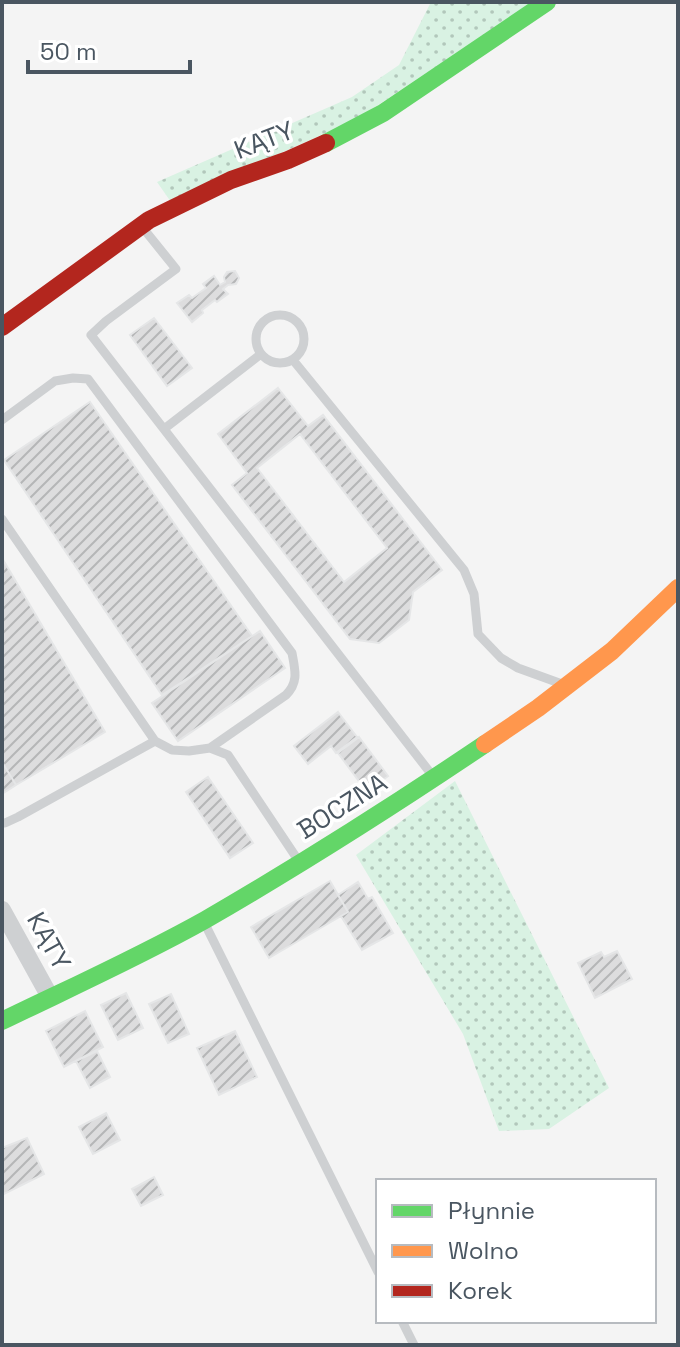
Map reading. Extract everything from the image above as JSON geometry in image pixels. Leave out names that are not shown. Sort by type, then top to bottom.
[{"type":"street","name":"KĄTY","points":[[2,327],[149,220],[231,180],[332,140],[383,113],[547,2]]},
{"type":"street","name":"BOCZNA","points":[[2,1021],[204,920],[390,808],[567,686],[612,651],[678,588]]},
{"type":"street","name":"KĄTY","points":[[2,910],[50,997]]},
{"type":"lane","points":[[142,225],[176,269],[91,335],[434,778]]},
{"type":"lane","points":[[286,315],[294,319],[304,332],[303,348],[293,360],[278,363],[261,354],[256,335],[271,316],[286,315]]},
{"type":"lane","points":[[164,429],[261,354]]},
{"type":"lane","points":[[293,360],[464,570],[474,594],[478,634],[501,658],[518,668],[567,686]]},
{"type":"lane","points":[[2,420],[55,381],[88,379],[292,653],[296,673],[293,687],[210,748],[172,750],[155,741],[2,519]]},
{"type":"lane","points":[[2,823],[155,741]]},
{"type":"lane","points":[[210,748],[228,755],[300,863]]},
{"type":"lane","points":[[204,920],[376,1268]]},
{"type":"lane","points":[[403,1323],[414,1345]]},
{"type":"green space","points":[[431,2],[533,2],[357,119],[171,202],[157,182],[352,97],[399,65]]},
{"type":"green space","points":[[455,781],[609,1088],[549,1129],[499,1131],[463,1034],[356,855]]},
{"type":"building","points":[[235,271],[239,278],[236,284],[223,289],[228,294],[202,310],[203,313],[192,322],[177,303],[189,295],[192,298],[206,288],[203,284],[214,276],[220,285],[225,282],[227,272]]},
{"type":"building","points":[[154,318],[192,368],[167,386],[130,335]]},
{"type":"building","points":[[278,388],[308,426],[323,415],[442,570],[413,592],[409,620],[379,643],[350,639],[232,485],[247,473],[218,434]],"holes":[[[300,434],[387,548],[344,582],[257,468]]]},
{"type":"building","points":[[90,402],[252,636],[162,695],[4,460]]},
{"type":"building","points":[[2,558],[105,732],[16,785],[2,762]]},
{"type":"building","points":[[260,631],[285,668],[178,741],[152,703]]},
{"type":"building","points":[[338,712],[357,737],[336,753],[331,746],[308,764],[294,746]]},
{"type":"building","points":[[359,737],[388,776],[367,792],[338,753]]},
{"type":"building","points":[[2,762],[16,785],[2,794]]},
{"type":"building","points":[[208,777],[253,843],[230,858],[186,792]]},
{"type":"building","points":[[330,881],[348,912],[269,958],[251,927]]},
{"type":"building","points":[[358,882],[368,899],[372,897],[393,933],[362,950],[341,916],[348,912],[338,895]]},
{"type":"building","points":[[617,951],[632,979],[595,998],[578,963],[601,952],[604,957]]},
{"type":"building","points":[[126,993],[143,1028],[118,1040],[101,1005]]},
{"type":"building","points":[[171,994],[189,1034],[168,1043],[149,1004]]},
{"type":"building","points":[[85,1011],[103,1047],[64,1067],[46,1031]]},
{"type":"building","points":[[235,1031],[257,1077],[219,1095],[197,1048]]},
{"type":"building","points":[[97,1051],[110,1077],[90,1088],[76,1061]]},
{"type":"building","points":[[106,1113],[120,1140],[93,1154],[79,1127]]},
{"type":"building","points":[[27,1138],[44,1174],[2,1195],[2,1148]]},
{"type":"building","points":[[154,1177],[163,1195],[141,1206],[132,1189]]},
{"type":"traffic: fast","points":[[326,143],[383,113],[547,2]]},
{"type":"traffic: fast","points":[[2,1021],[130,960],[205,920],[346,835],[485,744]]},
{"type":"traffic: slow","points":[[485,744],[612,651],[678,588]]},
{"type":"traffic: jam","points":[[2,327],[149,220],[231,180],[326,143]]}]
